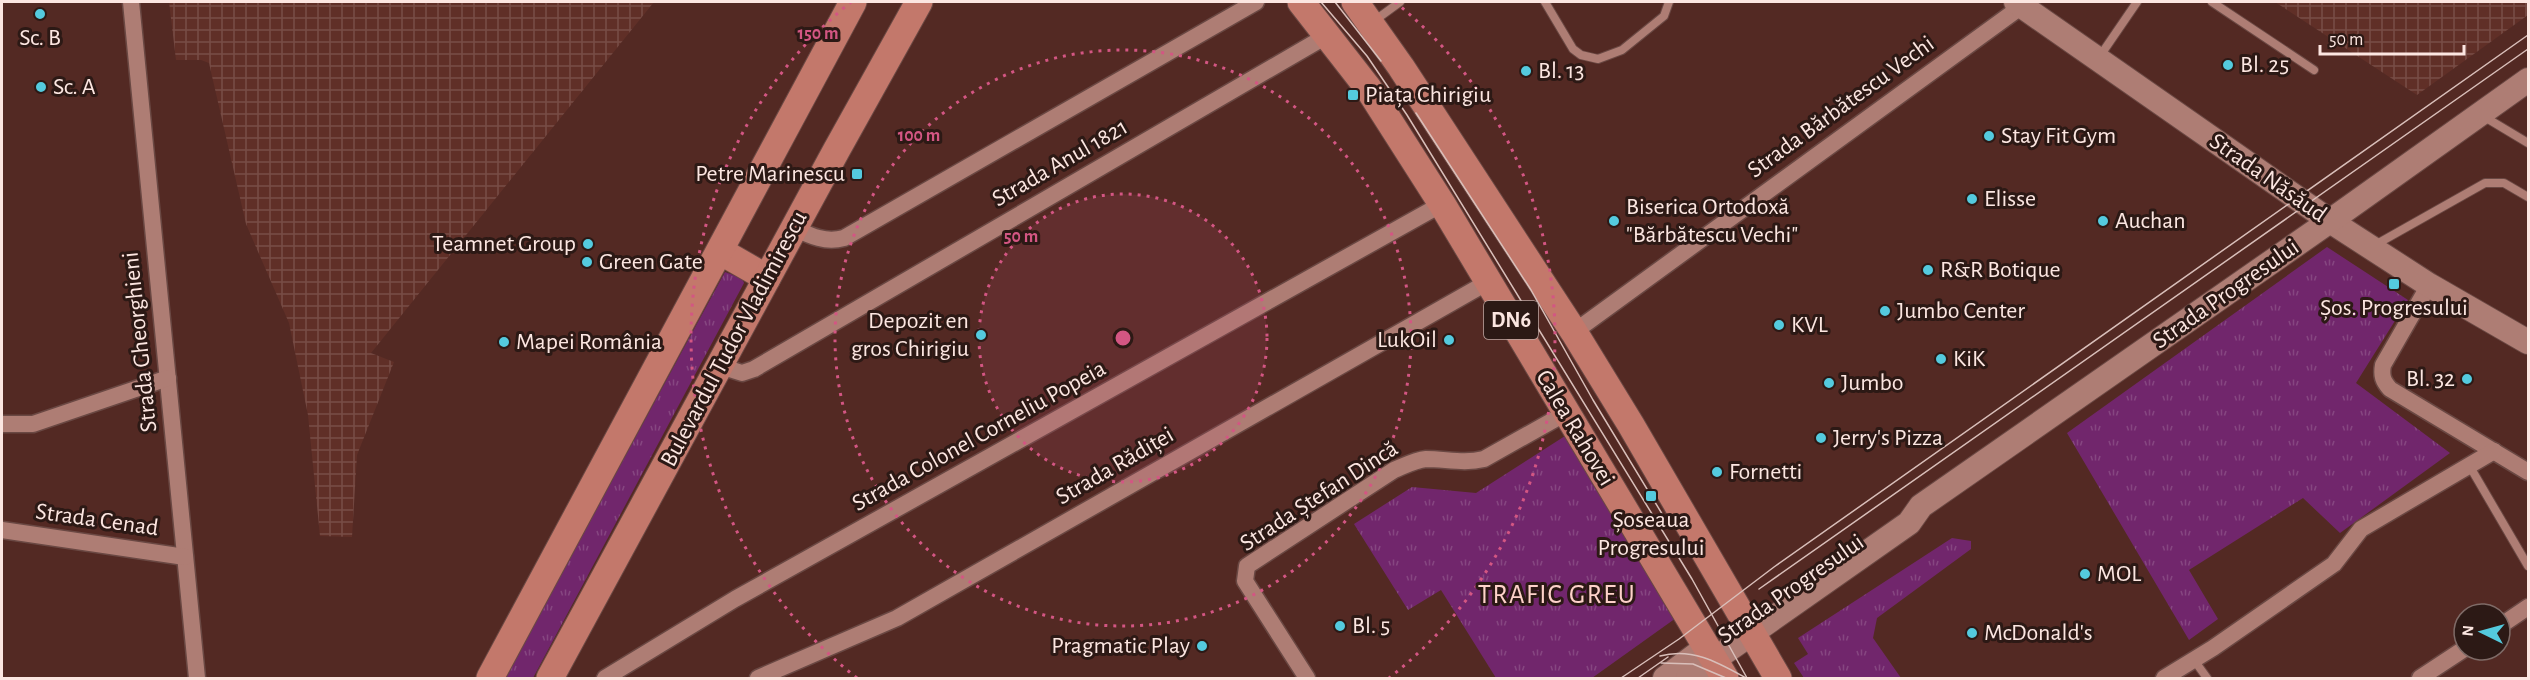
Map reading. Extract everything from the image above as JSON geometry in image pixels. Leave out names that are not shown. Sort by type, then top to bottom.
[{"type":"main road","points":[[490,678],[853,2]]},
{"type":"main road","name":"Bulevardul Tudor Vladimirescu","points":[[554,674],[794,228],[919,2]]},
{"type":"main road","name":"Calea Rahovei","points":[[1301,2],[1368,88],[1442,204],[1714,662]]},
{"type":"main road","name":"Calea Rahovei","points":[[1355,2],[1574,332],[1631,425],[1746,627],[1778,678]]},
{"type":"main road","name":"Strada Năsăud","points":[[2019,4],[2330,221],[2429,285],[2529,342]]},
{"type":"main road","name":"Strada Progresului","points":[[1688,678],[1714,662],[1746,627],[1909,523],[1921,507],[2529,80]]},
{"type":"main road","points":[[720,251],[767,278]]},
{"type":"main road","name":"Strada Progresului","points":[[1665,678],[1714,662]]},
{"type":"street","name":"Strada Gheorghieni","points":[[131,2],[197,678]]},
{"type":"street","points":[[794,228],[819,239],[833,241],[844,238],[1256,2]]},
{"type":"street","name":"Strada Bărbătescu Vechi","points":[[1574,332],[2019,4]]},
{"type":"street","name":"Strada Anul 1821","points":[[720,366],[742,373],[754,369],[1328,35]]},
{"type":"street","name":"Strada Colonel Corneliu Popeia","points":[[605,678],[735,599],[1442,204]]},
{"type":"street","name":"Strada Rădiței","points":[[758,678],[897,618],[1488,282]]},
{"type":"street","points":[[2429,285],[2383,365],[2381,374],[2385,383],[2390,389],[2529,472]]},
{"type":"street","points":[[2,424],[33,424],[168,378]]},
{"type":"street","name":"Strada Ștefan Dincă","points":[[1307,678],[1245,580],[1247,566],[1394,470],[1425,459],[1468,463],[1484,459],[1566,413]]},
{"type":"street","points":[[2167,678],[2334,564],[2361,529],[2494,451]]},
{"type":"street","name":"Strada Cenad","points":[[2,530],[185,557]]},
{"type":"street","points":[[2512,618],[2529,607]]},
{"type":"street","points":[[2420,678],[2452,658]]},
{"type":"lane","points":[[1371,23],[1400,2]]},
{"type":"lane","points":[[1545,2],[1573,49],[1581,55],[1598,59],[1622,50],[1664,16],[1669,2]]},
{"type":"lane","points":[[2098,59],[2137,2]]},
{"type":"lane","points":[[2212,2],[2314,70]]},
{"type":"lane","points":[[2481,114],[2529,143]]},
{"type":"lane","points":[[2371,248],[2485,183],[2504,183],[2529,197]]},
{"type":"lane","points":[[2469,465],[2529,566]]},
{"type":"lane","points":[[2194,660],[2207,678]]},
{"type":"shaded area","points":[[169,2],[654,2],[371,353],[394,362],[357,455],[352,537],[320,536],[308,415],[289,323],[246,224],[209,63],[201,60],[176,60]]},
{"type":"shaded area","points":[[2275,2],[2528,2],[2528,15],[2417,95]]},
{"type":"green space","points":[[2327,247],[2408,300],[2356,383],[2450,453],[2340,533],[2303,498],[2189,570],[2218,619],[2189,640],[2067,433]]},
{"type":"green space","points":[[725,272],[742,278],[744,283],[533,678],[505,678]]},
{"type":"green space","points":[[1565,436],[1676,618],[1592,678],[1496,678],[1441,590],[1408,610],[1354,524],[1412,487],[1476,493]]},
{"type":"green space","points":[[1952,538],[1971,541],[1971,549],[1877,618],[1873,638],[1901,678],[1804,678],[1794,663],[1808,654],[1798,638]]},
{"type":"tram line","points":[[1321,2],[1367,56],[1407,115],[1692,579],[1747,678]]},
{"type":"tram line","points":[[1335,2],[1381,61]]},
{"type":"tram line","points":[[1621,678],[1679,639],[1774,567],[2528,35]]},
{"type":"tram line","points":[[1759,589],[2528,49]]},
{"type":"tram line","points":[[1416,113],[1531,290],[1593,400],[1667,522]]},
{"type":"tram line","points":[[1660,656],[1694,655],[1715,662],[1746,678]]},
{"type":"tram line","points":[[1638,678],[1668,657]]},
{"type":"tram line","points":[[1661,663],[1693,664],[1726,678]]},
{"type":"place","name":"Sc. B","points":[[40,14]]},
{"type":"place","name":"Bl. 25","points":[[2228,65]]},
{"type":"place","name":"Bl. 13","points":[[1526,71]]},
{"type":"place","name":"Sc. A","points":[[41,87]]},
{"type":"place","name":"Piața Chirigiu","points":[[1353,95]]},
{"type":"place","name":"Stay Fit Gym","points":[[1989,136]]},
{"type":"place","name":"Petre Marinescu","points":[[857,174]]},
{"type":"place","name":"Elisse","points":[[1972,199]]},
{"type":"place","name":"Biserica Ortodoxă \"Bărbătescu Vechi\"","points":[[1614,221]]},
{"type":"place","name":"Auchan","points":[[2103,221]]},
{"type":"place","name":"Teamnet Group","points":[[588,244]]},
{"type":"place","name":"Green Gate","points":[[587,262]]},
{"type":"place","name":"R&R Botique","points":[[1928,270]]},
{"type":"place","name":"Șos. Progresului","points":[[2394,284]]},
{"type":"place","name":"Jumbo Center","points":[[1885,311]]},
{"type":"place","name":"KVL","points":[[1779,325]]},
{"type":"place","name":"Depozit en gros Chirigiu","points":[[981,335]]},
{"type":"place","name":"LukOil","points":[[1449,340]]},
{"type":"place","name":"Mapei România","points":[[504,342]]},
{"type":"place","name":"KiK","points":[[1941,359]]},
{"type":"place","name":"Bl. 32","points":[[2467,379]]},
{"type":"place","name":"Jumbo","points":[[1829,383]]},
{"type":"place","name":"Jerry's Pizza","points":[[1821,438]]},
{"type":"place","name":"Fornetti","points":[[1717,472]]},
{"type":"place","name":"Șoseaua Progresului","points":[[1651,496]]},
{"type":"place","name":"MOL","points":[[2085,574]]},
{"type":"place","name":"Bl. 5","points":[[1340,626]]},
{"type":"place","name":"McDonald's","points":[[1972,633]]},
{"type":"place","name":"Pragmatic Play","points":[[1202,646]]},
{"type":"district","name":"TRAFIC GREU","points":[[1557,594]]}]
